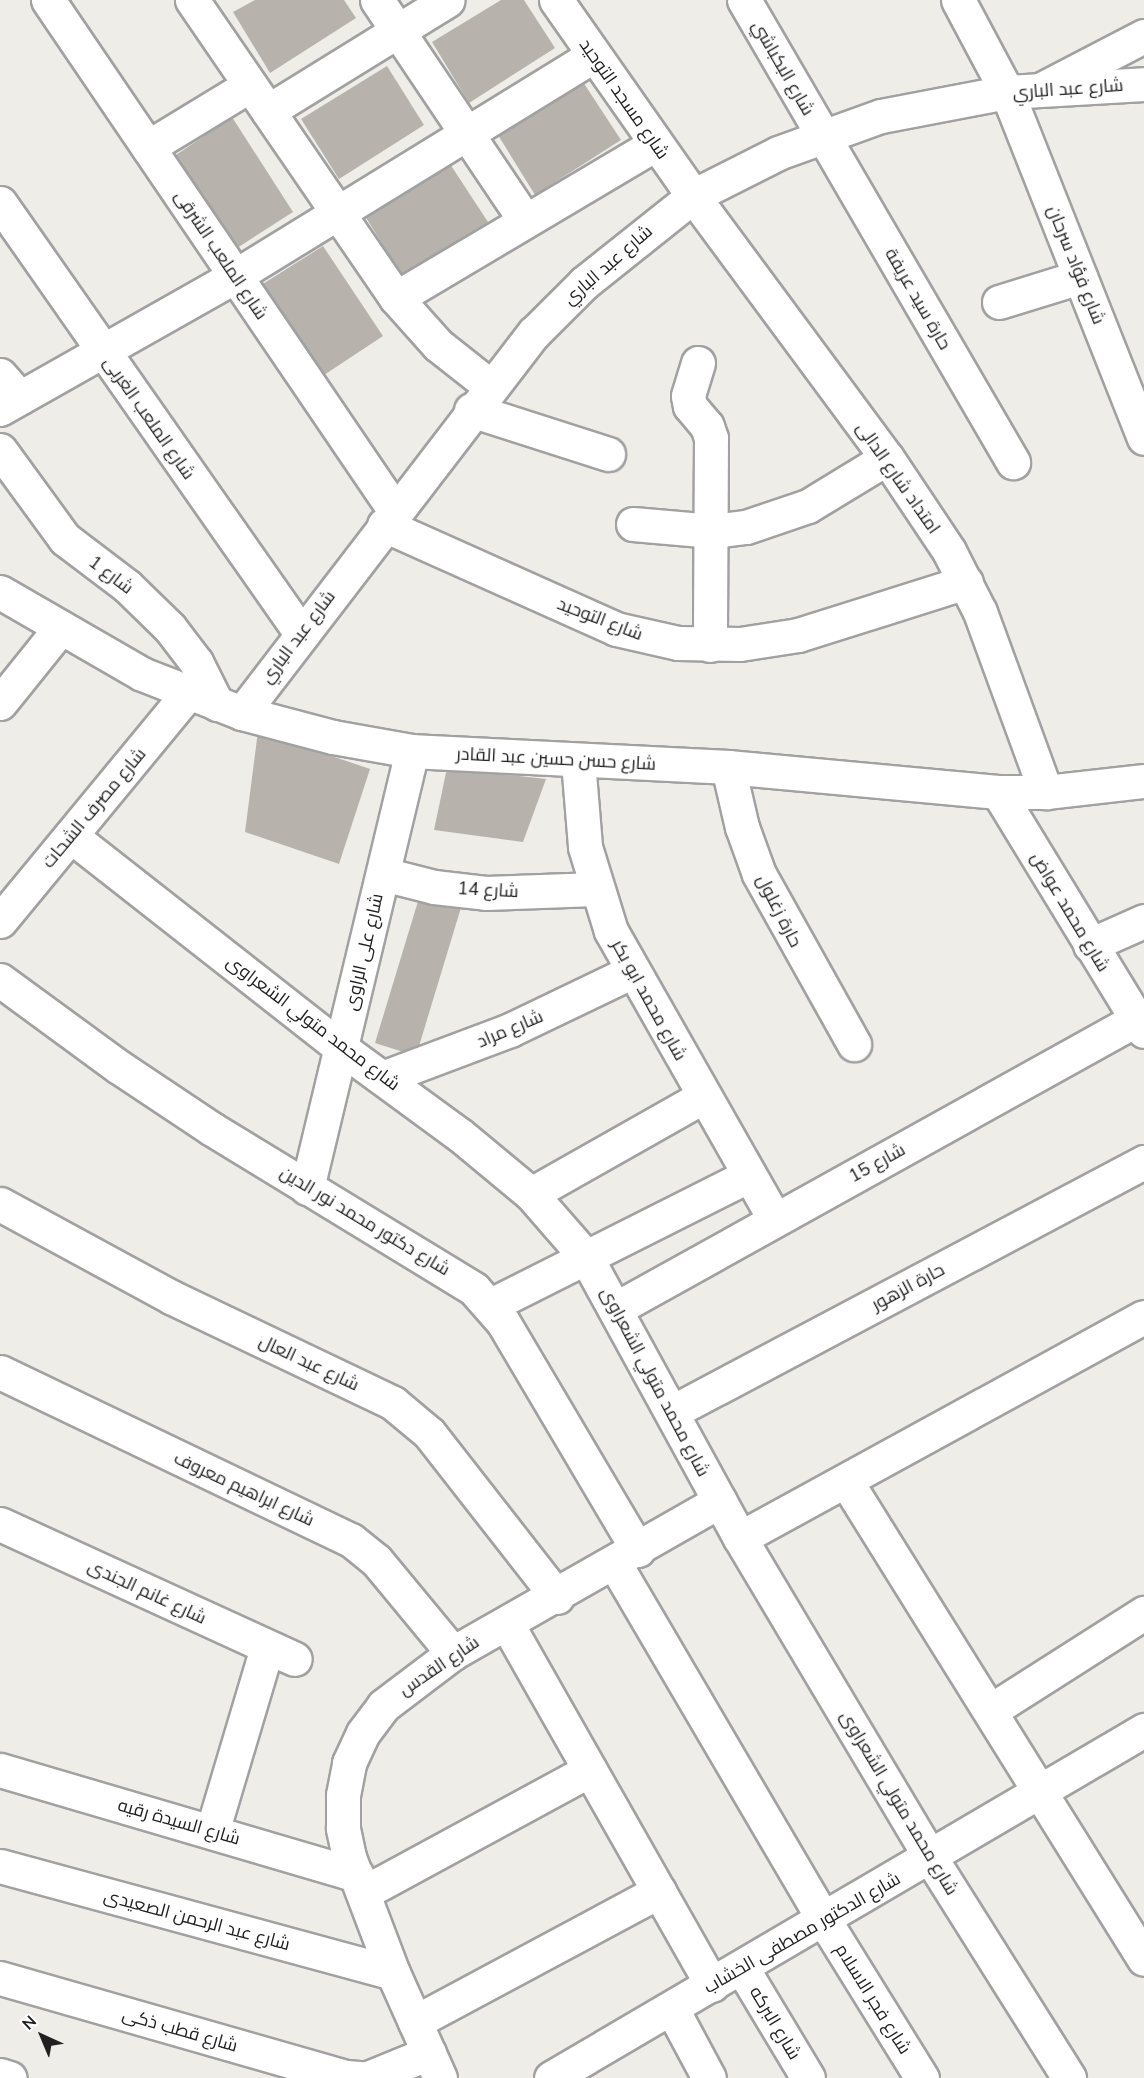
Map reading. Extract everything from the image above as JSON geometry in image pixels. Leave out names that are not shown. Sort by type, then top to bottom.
[{"type":"street","name":"شارع الملعب الشرقى","points":[[48,0],[235,276],[389,518]]},
{"type":"street","points":[[376,0],[525,220]]},
{"type":"street","points":[[268,111],[448,0]]},
{"type":"street","name":"شارع مسجد التوحيد","points":[[556,0],[593,57],[693,196]]},
{"type":"street","name":"شارع البكباشي","points":[[744,0],[823,135]]},
{"type":"street","name":"شارع فؤاد سرحان","points":[[958,0],[1007,92],[1144,438]]},
{"type":"street","points":[[206,4],[250,85],[396,298],[481,398],[608,454]]},
{"type":"street","points":[[1042,89],[1144,36]]},
{"type":"street","points":[[7,394],[101,352],[235,276],[593,57]]},
{"type":"street","name":"شارع عبد الباري","points":[[215,704],[300,632],[534,333],[584,283],[693,196],[823,135],[941,102],[1007,92],[1144,84]]},
{"type":"street","points":[[148,147],[250,85]]},
{"type":"street","name":"حارة سيد عريفة","points":[[823,135],[1013,462]]},
{"type":"street","points":[[396,298],[655,144]]},
{"type":"street","name":"امتداد شارع الدالى","points":[[693,196],[887,458],[966,582],[1046,792]]},
{"type":"street","name":"شارع الملعب الغربى","points":[[0,203],[101,352],[300,632]]},
{"type":"street","points":[[999,302],[1080,277]]},
{"type":"street","points":[[698,363],[688,396],[690,406],[707,426],[711,438],[713,531],[710,645]]},
{"type":"street","name":"شارع 1","points":[[0,450],[65,539],[127,586],[170,628],[196,662],[215,704]]},
{"type":"street","points":[[633,524],[713,531],[746,527],[808,506],[887,458]]},
{"type":"street","name":"شارع التوحيد","points":[[389,518],[616,629],[647,638],[710,645],[798,635],[966,582]]},
{"type":"street","name":"شارع حسن حسين عبد القادر","points":[[0,592],[61,627],[215,704],[333,737],[412,751],[728,767],[998,792],[1046,792],[1144,781]]},
{"type":"street","points":[[0,703],[61,627]]},
{"type":"street","name":"شارع مصرف الشحات","points":[[4,909],[71,836],[215,704]]},
{"type":"street","name":"شارع على الراوى","points":[[307,1188],[412,751]]},
{"type":"street","name":"شارع محمد ابو بكر","points":[[578,761],[579,804],[596,889],[632,972],[775,1220]]},
{"type":"street","name":"حارة زغلول","points":[[728,767],[741,827],[759,874],[854,1044]]},
{"type":"street","name":"شارع محمد عواض","points":[[998,792],[1140,1025]]},
{"type":"street","name":"شارع محمد متولي الشعراوى","points":[[71,836],[341,1048],[385,1077],[531,1194],[586,1257],[617,1308],[741,1539],[930,1857],[1069,2078]]},
{"type":"street","name":"شارع 14","points":[[382,874],[434,886],[486,893],[596,889]]},
{"type":"street","points":[[1090,945],[1144,921]]},
{"type":"street","name":"شارع مراد","points":[[385,1077],[510,1030],[632,972]]},
{"type":"street","name":"شارع دكتور محمد نور الدين","points":[[0,980],[119,1067],[307,1188],[458,1276],[491,1305],[626,1557]]},
{"type":"street","name":"شارع 15","points":[[617,1308],[775,1220],[1140,1025]]},
{"type":"street","points":[[531,1194],[704,1096]]},
{"type":"street","name":"حارة الزهور","points":[[672,1412],[1144,1162]]},
{"type":"street","points":[[491,1305],[749,1175]]},
{"type":"street","name":"شارع عبد العال","points":[[0,1204],[161,1292],[393,1403],[429,1433],[556,1597]]},
{"type":"street","points":[[741,1539],[1144,1317]]},
{"type":"street","name":"شارع ابراهيم معروف","points":[[0,1372],[351,1540],[376,1560],[453,1653]]},
{"type":"street","points":[[846,1481],[1144,1959]]},
{"type":"street","name":"شارع القدس","points":[[435,2066],[393,1973],[360,1884],[343,1828],[343,1795],[349,1763],[363,1733],[383,1706],[453,1653],[556,1597],[720,1501]]},
{"type":"street","name":"شارع غانم الجندى","points":[[0,1524],[281,1653],[212,1832]]},
{"type":"street","name":"شارع فجر الاسلام","points":[[626,1557],[824,1920],[922,2078]]},
{"type":"street","points":[[990,1711],[1144,1613]]},
{"type":"street","points":[[507,1624],[712,1985]]},
{"type":"street","name":"شارع الدكتور مصطفى الخشاب","points":[[569,2074],[712,1985],[1041,1793],[1144,1730]]},
{"type":"street","name":"شارع السيدة رقيه","points":[[0,1770],[212,1832],[360,1884]]},
{"type":"street","points":[[360,1884],[590,1770]]},
{"type":"street","name":"شارع عبد الرحمن الصعيدى","points":[[0,1866],[393,1973]]},
{"type":"street","points":[[415,2022],[658,1891]]},
{"type":"street","name":"شارع البركه","points":[[742,1968],[808,2078]]},
{"type":"street","name":"شارع قطب ذكى","points":[[0,1978],[346,2077],[362,2078]]},
{"type":"street","points":[[672,2009],[709,2078]]},
{"type":"street","points":[[368,2078],[435,2066]]},
{"type":"street","points":[[0,2075],[10,2078]]},
{"type":"building","points":[[255,0],[344,0],[356,18],[270,73],[233,12]]},
{"type":"building","points":[[501,0],[524,0],[555,48],[469,103],[432,42]]},
{"type":"building","points":[[387,66],[424,125],[339,179],[301,119]]},
{"type":"building","points":[[583,82],[621,140],[535,195],[498,135]]},
{"type":"building","points":[[232,117],[293,212],[234,250],[170,159]]},
{"type":"building","points":[[450,164],[488,222],[402,276],[365,216]]},
{"type":"building","points":[[323,246],[383,336],[321,377],[258,287]]},
{"type":"building","points":[[258,731],[370,769],[339,864],[245,832]]},
{"type":"building","points":[[447,768],[546,779],[523,842],[434,830]]},
{"type":"building","points":[[422,888],[463,901],[416,1056],[375,1043]]}]
